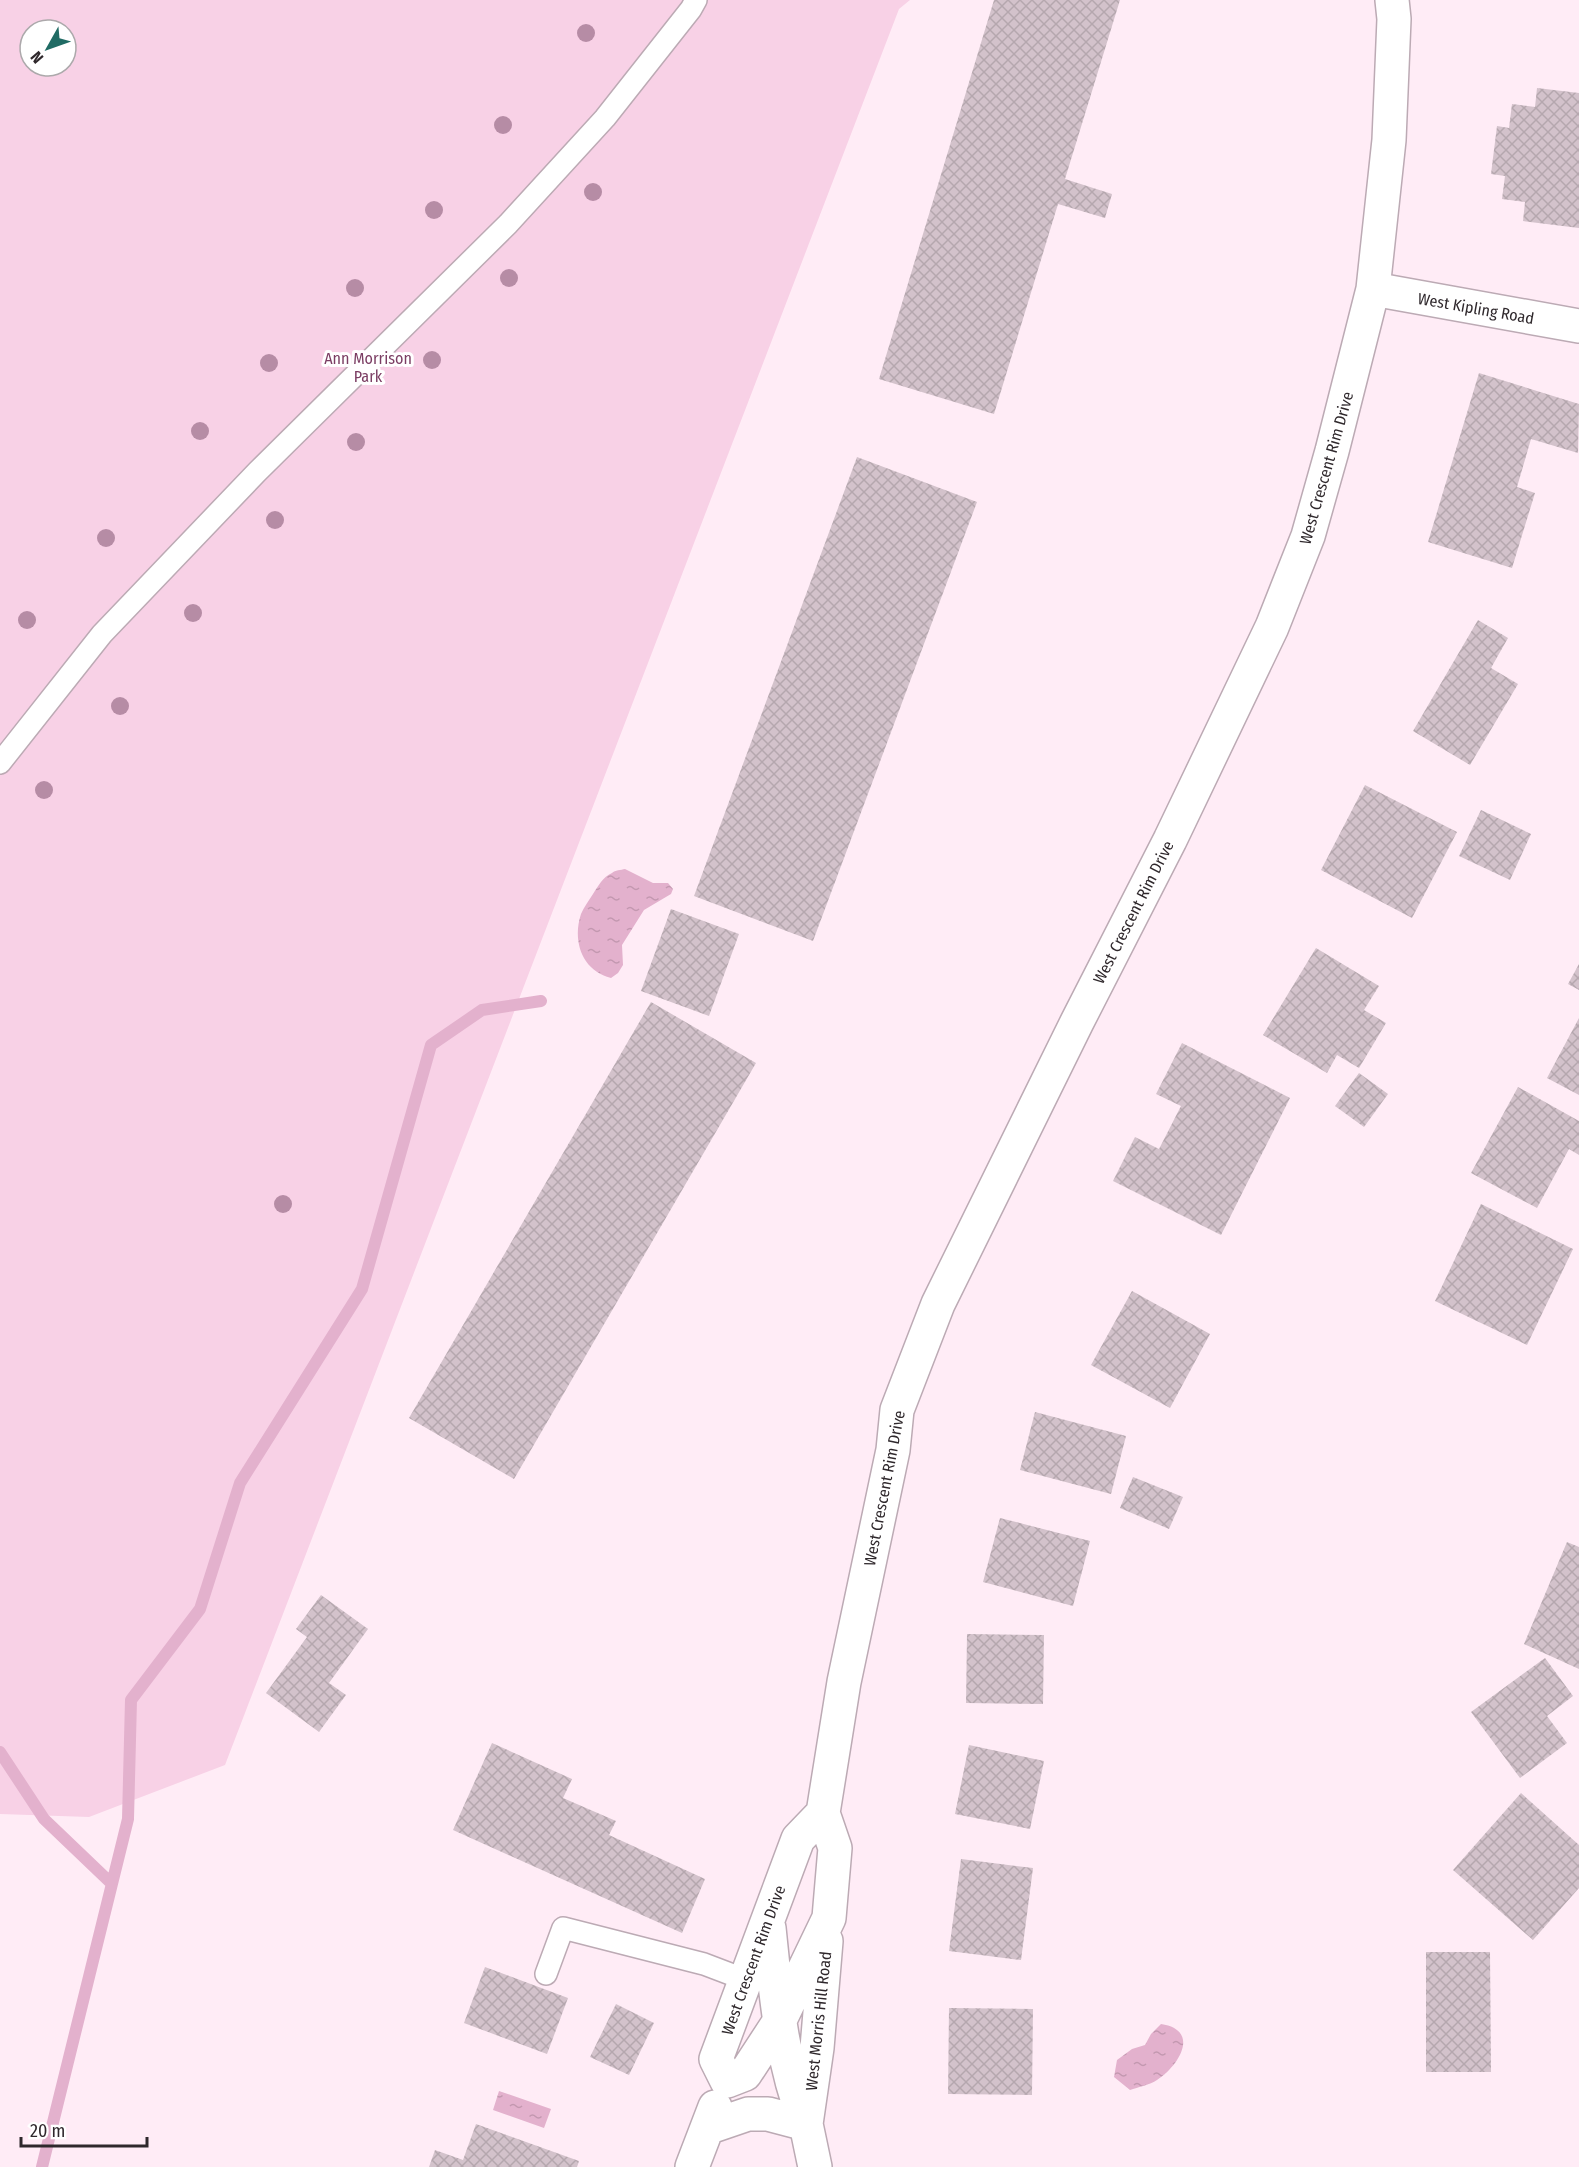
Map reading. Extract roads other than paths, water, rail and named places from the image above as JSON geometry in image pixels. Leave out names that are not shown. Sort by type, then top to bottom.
[{"type":"street","name":"West Crescent Rim Drive","points":[[823,1813],[798,1839],[716,2059],[727,2081],[745,2074],[779,2022],[828,1918],[835,1848],[823,1813],[844,1683],[893,1450],[897,1410],[938,1304],[1170,840],[1272,627],[1308,536],[1373,289],[1389,140],[1394,19],[1392,0]]},
{"type":"street","name":"West Kipling Road","points":[[1373,289],[1579,326]]},
{"type":"street","name":"West Morris Hill Road","points":[[806,2124],[817,2048],[828,1918]]},
{"type":"street","name":"West Morris Hill Road","points":[[768,1921],[779,2022],[794,2093],[806,2124],[815,2167]]},
{"type":"street","points":[[692,2167],[727,2081]]},
{"type":"street","points":[[706,2128],[748,2114],[768,2114],[806,2124]]},
{"type":"lane","points":[[0,763],[102,634],[256,472],[508,224],[605,118],[696,0]]},
{"type":"lane","points":[[546,1974],[563,1928],[704,1964],[746,1980]]},
{"type":"water","points":[[625,869],[653,883],[668,883],[673,889],[671,894],[644,910],[622,945],[623,965],[611,978],[593,969],[586,962],[579,944],[579,924],[581,914],[601,882],[613,872]]},
{"type":"water","points":[[1161,2024],[1180,2033],[1183,2041],[1178,2058],[1173,2066],[1157,2080],[1130,2090],[1114,2077],[1117,2060],[1132,2049],[1145,2045],[1151,2034]]},
{"type":"water","points":[[499,2091],[551,2109],[544,2128],[493,2110]]},
{"type":"waterway","points":[[42,2167],[128,1819],[131,1700],[200,1609],[240,1483],[362,1289],[431,1045],[482,1010],[541,1001]]},
{"type":"waterway","points":[[0,1752],[44,1819],[112,1884]]},
{"type":"park label","name":"Ann Morrison Park","points":[[368,367]]}]
